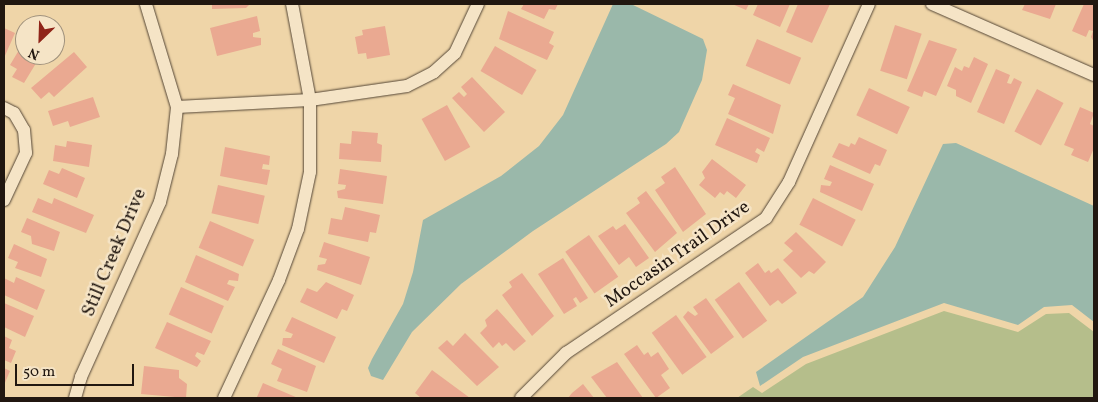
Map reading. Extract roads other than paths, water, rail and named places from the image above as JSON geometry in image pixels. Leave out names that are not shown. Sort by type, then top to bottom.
[{"type":"street","name":"Still Creek Drive","points":[[75,398],[81,377],[160,202],[172,154],[177,107],[146,4]]},
{"type":"street","points":[[224,398],[279,280],[298,228],[310,172],[310,100],[292,4]]},
{"type":"street","points":[[177,107],[310,100],[407,86],[434,72],[455,54],[478,4]]},
{"type":"street","name":"Moccasin Trail Drive","points":[[522,398],[566,353],[766,218],[789,182],[869,4]]},
{"type":"street","points":[[932,4],[1094,75]]},
{"type":"street","points":[[4,108],[14,113],[24,130],[26,153],[4,200]]}]
